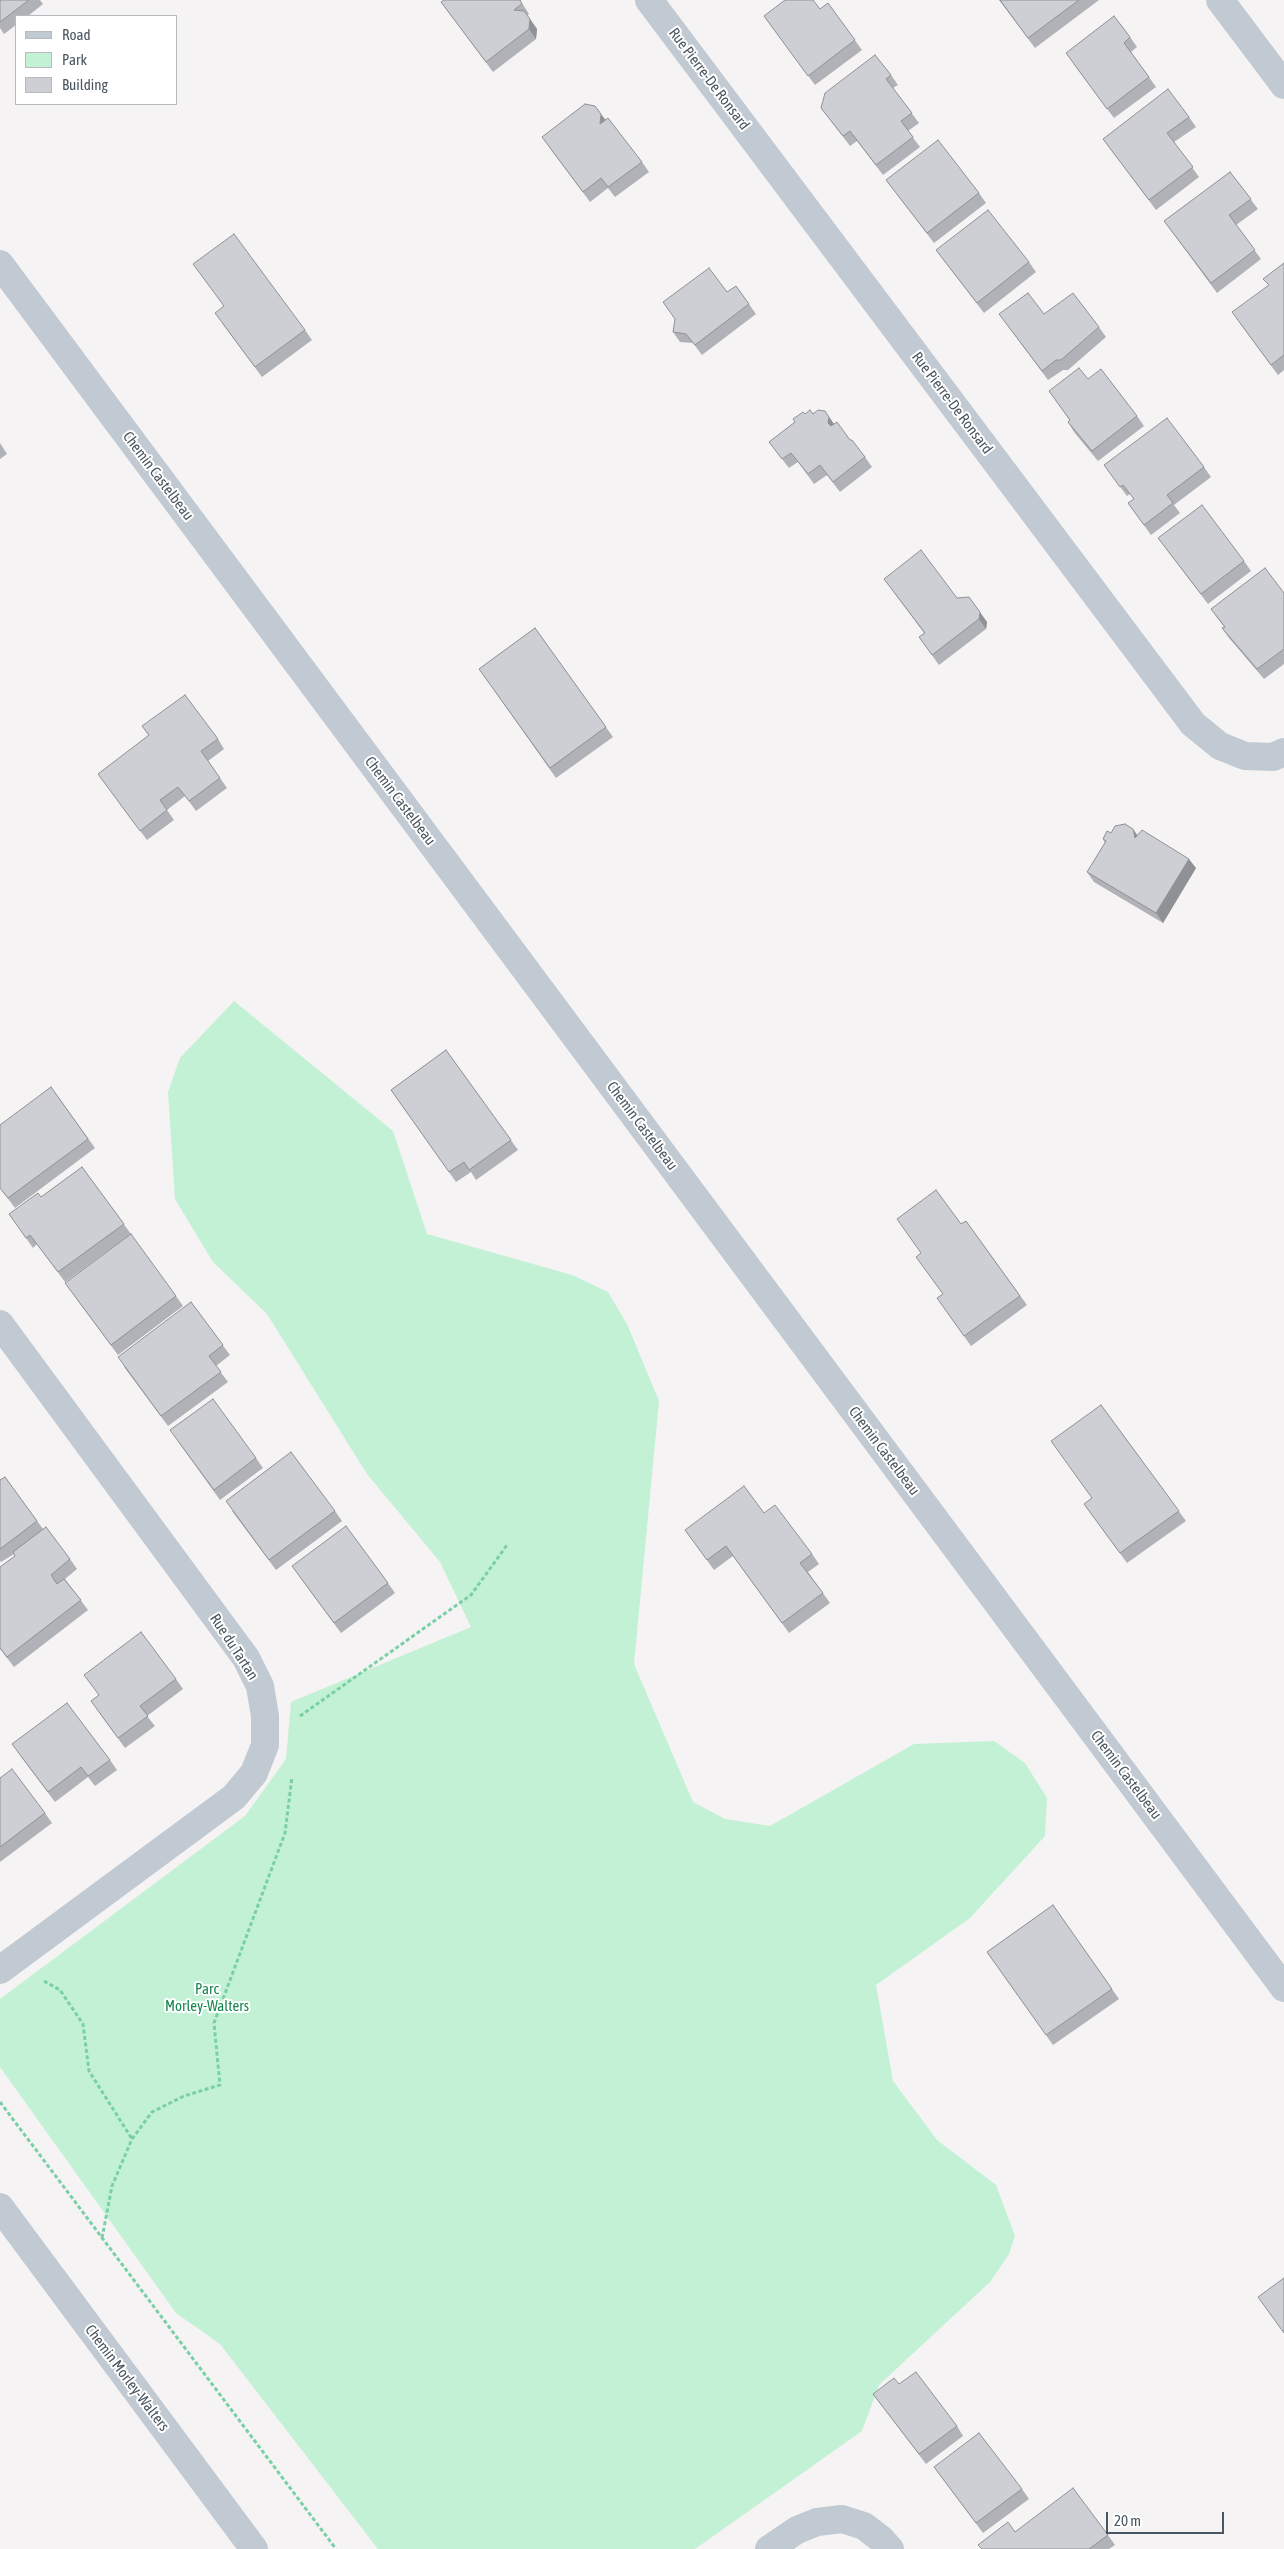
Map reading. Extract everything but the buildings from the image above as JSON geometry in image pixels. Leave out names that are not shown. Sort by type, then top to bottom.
[{"type":"street","name":"Rue Pierre-De Ronsard","points":[[649,0],[1193,724],[1220,746],[1245,756],[1273,757],[1284,752]]},
{"type":"street","points":[[1220,0],[1284,85]]},
{"type":"street","name":"Chemin Castelbeau","points":[[0,264],[1284,1988]]},
{"type":"street","name":"Rue du Tartan","points":[[0,1324],[246,1658],[260,1686],[265,1716],[265,1745],[254,1773],[234,1796],[5,1966]]},
{"type":"street","name":"Chemin Morley-Walters","points":[[0,2207],[254,2549]]},
{"type":"street","points":[[770,2549],[797,2530],[810,2524],[842,2519],[864,2526],[881,2538],[890,2549]]},
{"type":"path","points":[[265,1716],[283,1728],[471,1595],[507,1545]]},
{"type":"path","points":[[102,2238],[112,2186],[132,2139],[152,2112],[184,2096],[220,2085],[214,2023],[285,1833],[293,1769]]},
{"type":"path","points":[[5,1966],[60,1990],[83,2024],[89,2071],[132,2139]]},
{"type":"path","points":[[0,2102],[336,2549]]},
{"type":"green space","name":"Parc Morley-Walters","points":[[234,1001],[393,1131],[427,1234],[572,1275],[608,1292],[627,1324],[659,1401],[634,1664],[693,1802],[725,1819],[770,1826],[914,1744],[994,1741],[1025,1763],[1047,1798],[1045,1836],[970,1918],[876,1985],[893,2081],[937,2140],[996,2185],[1015,2236],[1009,2254],[990,2282],[879,2385],[862,2431],[695,2549],[378,2549],[220,2344],[176,2313],[0,2067],[0,1999],[245,1816],[286,1759],[291,1702],[471,1627],[440,1562],[367,1474],[267,1314],[213,1262],[175,1199],[168,1092],[180,1058]]}]
